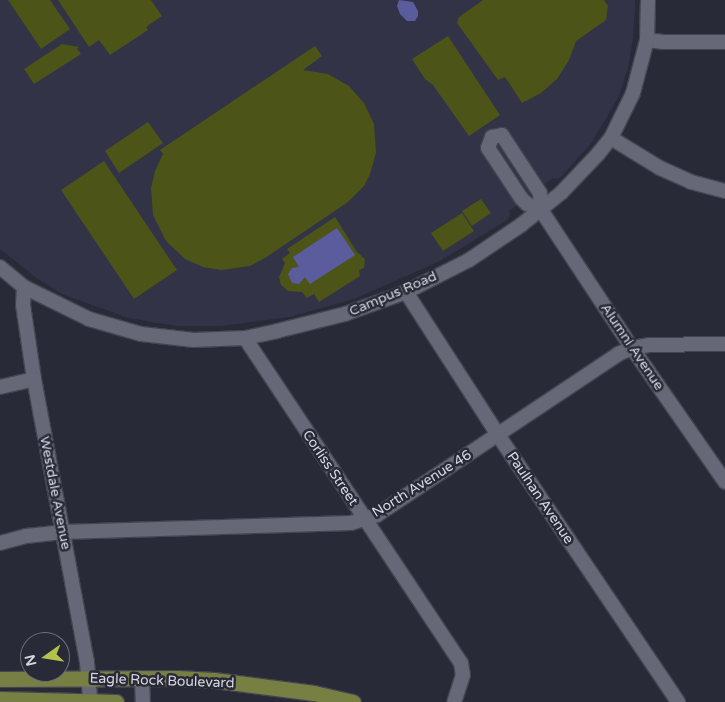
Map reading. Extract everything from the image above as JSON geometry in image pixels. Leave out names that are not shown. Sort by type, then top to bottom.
[{"type":"main road","name":"Eagle Rock Boulevard","points":[[0,679],[142,678],[214,680],[313,698],[353,702]]},
{"type":"main road","name":"Eagle Rock Boulevard","points":[[0,700],[90,700],[116,702]]},
{"type":"street","name":"Campus Road","points":[[0,267],[24,286],[89,319],[141,334],[194,340],[245,338],[345,314],[406,292],[468,260],[542,210],[582,172],[611,138],[633,93],[647,40],[648,0]]},
{"type":"street","points":[[647,40],[663,42],[725,42]]},
{"type":"street","name":"Alumni Avenue","points":[[542,210],[527,204],[521,198],[488,148],[492,137],[502,136],[513,152],[540,193],[542,210],[632,348],[725,482]]},
{"type":"street","points":[[611,138],[660,168],[691,182],[725,191]]},
{"type":"street","name":"Westdale Avenue","points":[[24,286],[23,305],[34,380],[90,678],[90,700]]},
{"type":"street","name":"Paulhan Avenue","points":[[406,292],[498,435],[678,702]]},
{"type":"street","name":"Corliss Street","points":[[245,338],[461,663],[463,676],[454,702]]},
{"type":"street","name":"North Avenue 46","points":[[0,543],[26,536],[63,532],[351,523],[377,515],[618,354],[632,348],[649,345],[725,344]]},
{"type":"street","points":[[0,387],[34,380]]},
{"type":"street","points":[[142,678],[143,702]]},
{"type":"shaded area","points":[[0,0],[635,0],[635,6],[633,38],[628,68],[618,98],[592,142],[561,177],[553,178],[509,211],[510,216],[507,220],[440,261],[354,299],[289,317],[221,326],[177,326],[129,318],[64,295],[38,279],[0,249]]},
{"type":"shaded area","points":[[399,0],[413,2],[418,11],[415,21],[407,21],[400,14],[397,6]]},
{"type":"shaded area","points":[[337,228],[355,255],[310,284],[305,277],[299,284],[292,283],[288,274],[292,268],[299,267],[293,257]]},
{"type":"green space","points":[[8,0],[50,0],[70,29],[41,49]]},
{"type":"green space","points":[[58,0],[151,0],[162,16],[146,27],[148,30],[110,55],[99,40],[89,47]]},
{"type":"green space","points":[[483,0],[604,0],[608,6],[606,20],[576,41],[569,60],[557,79],[541,93],[522,103],[505,77],[498,80],[457,23],[459,17]]},
{"type":"green space","points":[[448,36],[500,115],[469,136],[412,59]]},
{"type":"green space","points":[[62,44],[79,47],[77,49],[81,54],[34,84],[24,69]]},
{"type":"green space","points":[[315,46],[322,56],[303,70],[328,74],[349,86],[364,103],[374,124],[376,153],[370,174],[364,186],[348,202],[265,258],[250,266],[221,270],[203,267],[185,259],[166,241],[153,215],[151,188],[155,171],[163,154],[160,150]]},
{"type":"green space","points":[[148,122],[163,143],[119,173],[105,151]]},
{"type":"green space","points":[[104,161],[177,270],[134,299],[61,190]]},
{"type":"green space","points":[[481,199],[491,213],[472,226],[462,211]]},
{"type":"green space","points":[[462,213],[474,231],[443,251],[431,233]]},
{"type":"green space","points":[[335,217],[357,252],[365,259],[364,268],[359,270],[360,276],[319,302],[314,294],[307,298],[302,292],[288,291],[281,285],[279,277],[285,263],[282,259],[290,253],[287,249]]}]
